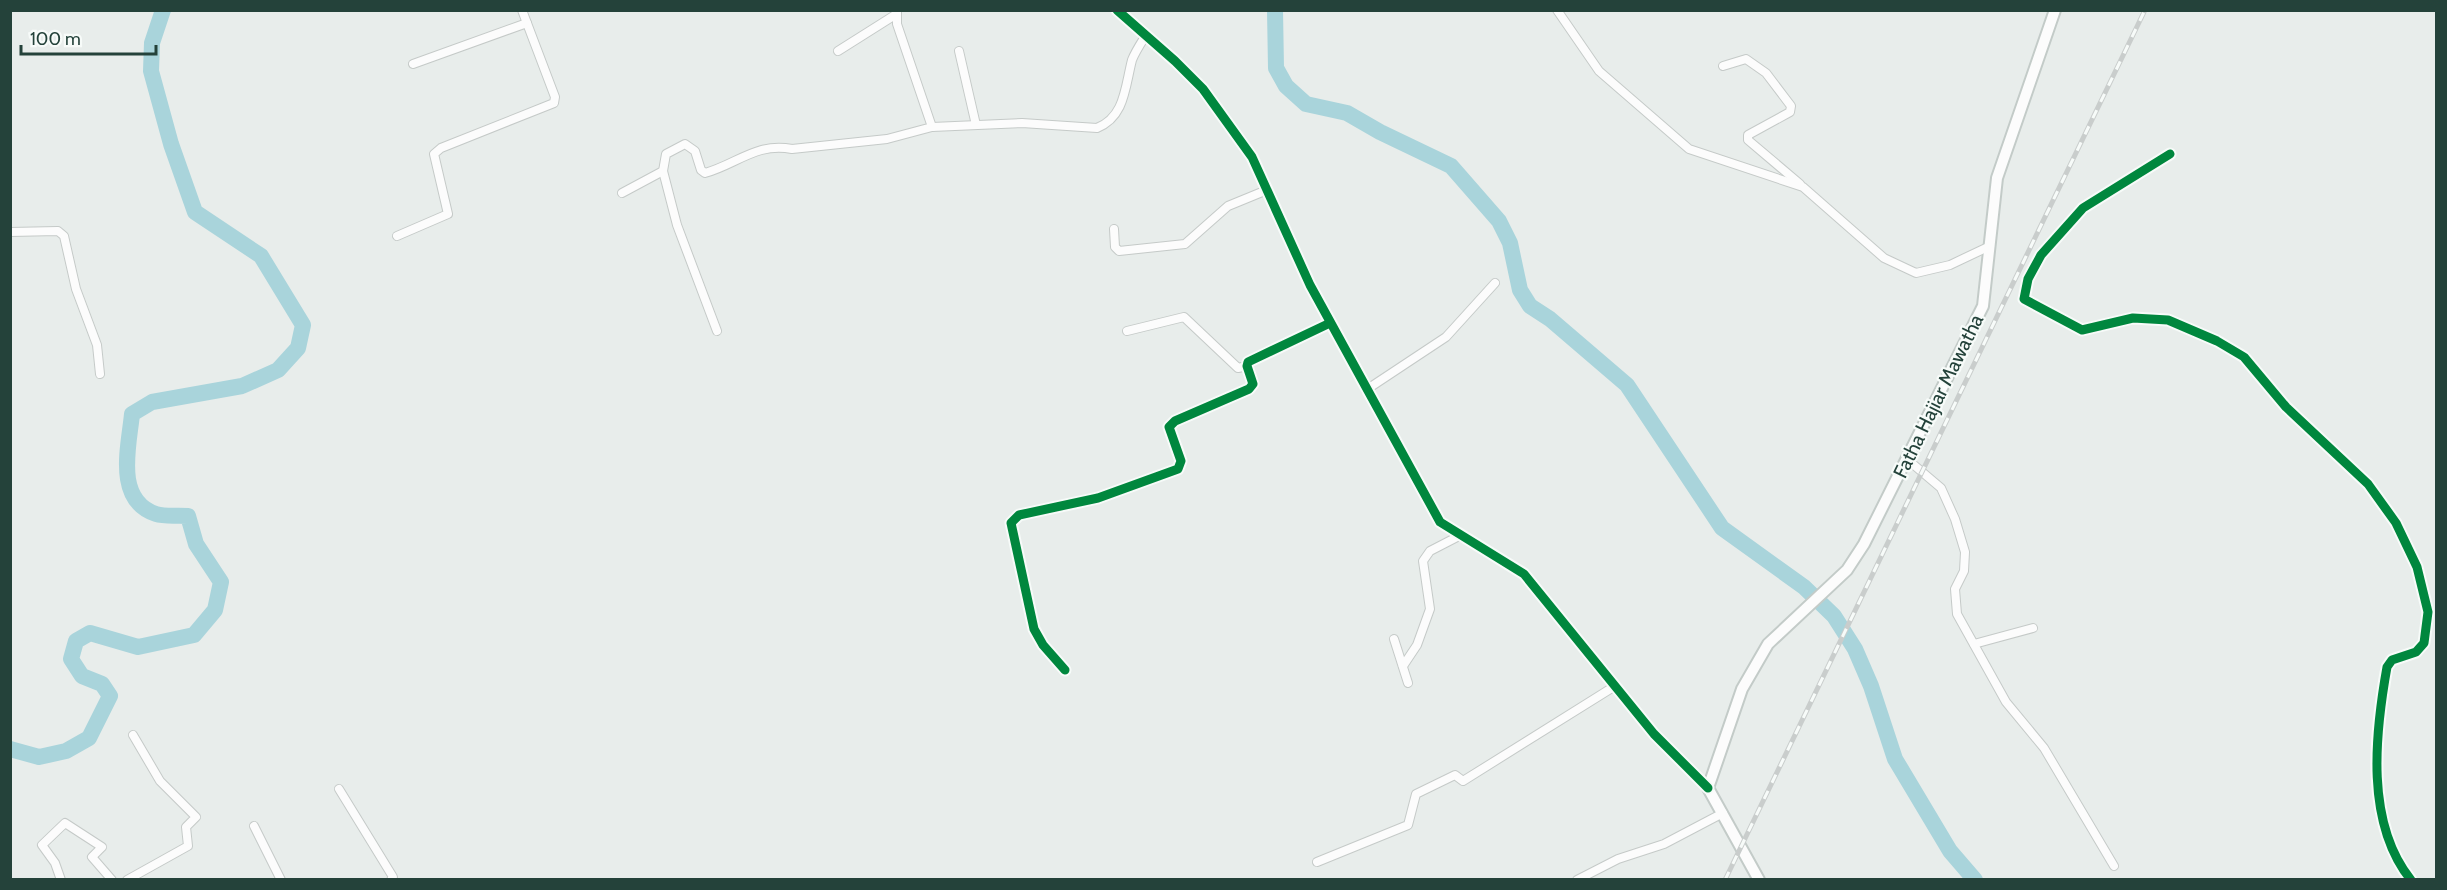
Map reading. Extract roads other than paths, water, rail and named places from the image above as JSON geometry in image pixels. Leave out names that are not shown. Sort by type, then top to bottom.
[{"type":"street","points":[[397,236],[448,214],[434,154],[441,147],[554,103],[555,97],[522,10]]},
{"type":"street","points":[[1117,10],[1203,89],[1252,158],[1330,322],[1440,522],[1524,574],[1654,734],[1708,788],[1759,879]]},
{"type":"street","points":[[1557,10],[1599,71],[1689,149],[1803,187]]},
{"type":"street","name":"Fatha Hajiar Mawatha","points":[[1708,788],[1742,689],[1768,644],[1847,570],[1864,544],[1983,306],[1997,178],[2055,10]]},
{"type":"street","points":[[838,51],[896,13],[932,127]]},
{"type":"street","points":[[413,64],[526,23]]},
{"type":"street","points":[[717,331],[676,225],[663,171],[666,154],[685,144],[695,151],[701,170],[705,172],[760,148],[778,146],[792,149],[888,139],[932,127],[1022,123],[1097,128],[1112,121],[1125,95],[1133,58],[1146,35]]},
{"type":"street","points":[[959,51],[976,125]]},
{"type":"street","points":[[1723,66],[1746,59],[1766,73],[1791,106],[1790,112],[1748,135],[1748,140],[1884,258],[1916,273],[1950,266],[1990,246]]},
{"type":"street","points":[[2170,154],[2083,208],[2041,255],[2028,279],[2024,299],[2082,330],[2133,318],[2168,320],[2217,341],[2244,357],[2286,407],[2368,484],[2397,523],[2417,567],[2427,612],[2424,643],[2416,652],[2392,660],[2387,667],[2377,759],[2382,815],[2387,838],[2411,879]]},
{"type":"street","points":[[622,193],[663,171]]},
{"type":"street","points":[[1114,229],[1115,247],[1119,251],[1185,244],[1228,206],[1267,190]]},
{"type":"street","points":[[10,232],[58,231],[64,236],[76,289],[97,345],[100,375]]},
{"type":"street","points":[[1366,390],[1446,337],[1495,283]]},
{"type":"street","points":[[1127,331],[1184,317],[1238,368],[1247,366]]},
{"type":"street","points":[[1065,670],[1034,629],[1011,523],[1018,515],[1098,498],[1178,469],[1181,461],[1168,428],[1175,421],[1250,389],[1253,384],[1247,366],[1248,362],[1330,322]]},
{"type":"street","points":[[1908,460],[1941,488],[1955,519],[1965,552],[1964,571],[1955,589],[1957,614],[2006,702],[2044,748],[2114,866]]},
{"type":"street","points":[[1403,666],[1417,645],[1430,609],[1423,561],[1430,551],[1461,535]]},
{"type":"street","points":[[1974,644],[2033,628]]},
{"type":"street","points":[[1394,639],[1408,683]]},
{"type":"street","points":[[1317,861],[1408,825],[1416,794],[1455,775],[1463,781],[1615,686]]},
{"type":"street","points":[[127,879],[188,846],[186,827],[196,817],[160,781],[133,735]]},
{"type":"street","points":[[339,789],[361,828],[387,865],[393,877],[391,879]]},
{"type":"street","points":[[1576,879],[1618,859],[1672,840],[1723,813]]},
{"type":"street","points":[[61,879],[55,863],[42,845],[65,823],[102,847],[92,857],[112,879]]},
{"type":"street","points":[[254,826],[281,879]]},
{"type":"waterway","points":[[10,749],[39,757],[66,751],[89,738],[110,696],[102,684],[82,676],[71,659],[76,641],[90,633],[138,647],[194,635],[215,610],[221,582],[196,544],[188,516],[156,514],[143,507],[134,497],[127,471],[132,414],[152,402],[242,386],[278,370],[298,348],[303,325],[261,256],[195,212],[171,144],[151,71],[152,43],[163,10]]},
{"type":"waterway","points":[[1275,10],[1276,68],[1286,86],[1306,104],[1347,113],[1380,132],[1451,166],[1499,221],[1510,243],[1520,290],[1530,306],[1550,319],[1627,385],[1722,528],[1804,587],[1834,616],[1855,649],[1871,686],[1895,759],[1950,851],[1975,880]]},
{"type":"railway","points":[[1725,880],[2145,10]]}]
